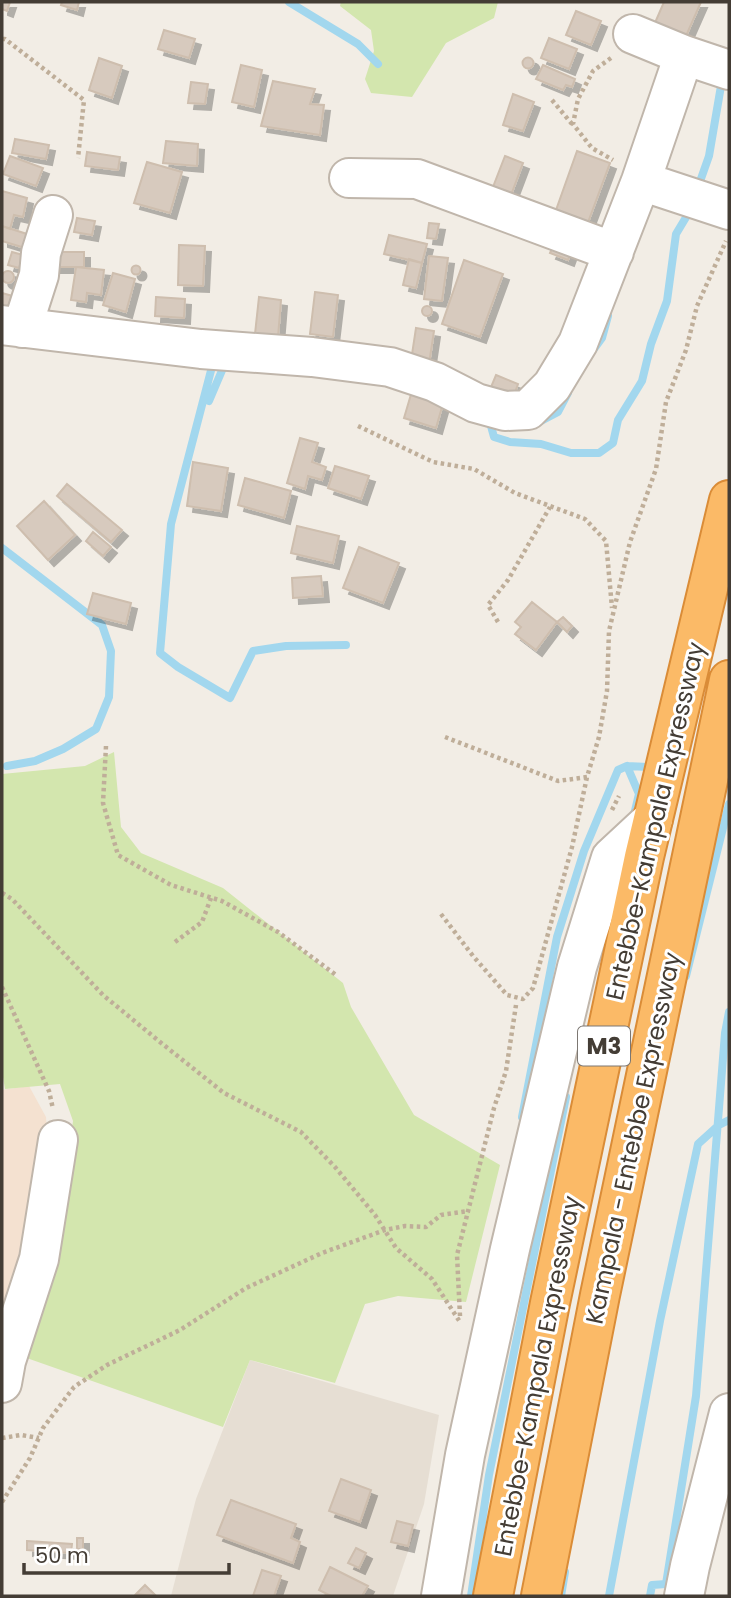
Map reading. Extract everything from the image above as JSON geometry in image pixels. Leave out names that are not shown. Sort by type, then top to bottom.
[{"type":"highway","name":"Entebbe-Kampala Expressway","points":[[493,1596],[550,1303],[653,819],[729,500]]},
{"type":"highway","name":"Kampala - Entebbe Expressway","points":[[541,1596],[606,1267],[729,680]]},
{"type":"street","points":[[633,34],[684,55],[729,69]]},
{"type":"street","points":[[54,215],[41,253],[39,275],[12,327],[390,367],[435,382],[476,403],[505,411],[527,410],[552,386],[578,343],[638,188],[684,55]]},
{"type":"street","points":[[349,178],[417,179],[614,252]]},
{"type":"street","points":[[638,188],[705,202]]},
{"type":"street","points":[[441,1596],[465,1455],[510,1249],[577,967],[611,858],[653,819]]},
{"type":"street","points":[[2,1383],[6,1361],[39,1259],[58,1140]]},
{"type":"street","points":[[684,1596],[729,1413]]},
{"type":"path","points":[[573,124],[578,99],[593,71],[619,51],[633,34]]},
{"type":"path","points":[[2,39],[84,100],[78,158]]},
{"type":"path","points":[[552,100],[592,148],[621,165],[638,188]]},
{"type":"path","points":[[441,914],[472,956],[507,995],[523,999],[533,988],[599,737],[607,691],[612,612],[630,542],[656,469],[666,402],[686,350],[704,286],[724,242],[729,238]]},
{"type":"path","points":[[358,426],[433,463],[474,469],[515,493],[585,519],[606,541],[612,612]]},
{"type":"path","points":[[498,622],[488,606],[508,580],[550,507]]},
{"type":"path","points":[[445,737],[558,781],[587,777]]},
{"type":"path","points":[[106,746],[103,803],[118,855],[171,886],[222,901],[278,932],[336,975]]},
{"type":"path","points":[[2,893],[12,900],[103,995],[170,1050],[224,1093],[301,1132],[335,1167],[396,1248],[432,1279],[460,1322],[457,1255],[506,1071],[516,1005]]},
{"type":"path","points":[[175,942],[202,922],[211,898]]},
{"type":"path","points":[[2,987],[48,1091],[57,1121],[58,1140]]},
{"type":"path","points":[[2,1502],[30,1458],[43,1428],[74,1387],[107,1365],[180,1330],[246,1288],[322,1253],[385,1230],[405,1226],[426,1227],[441,1215],[469,1211]]},
{"type":"path","points":[[2,1438],[21,1435],[38,1437]]},
{"type":"shaded area","points":[[29,1086],[46,1117],[48,1145],[2,1346],[2,1090]]},
{"type":"shaded area","points":[[250,1360],[439,1415],[424,1504],[393,1596],[171,1596],[196,1499]]},
{"type":"green space","points":[[341,2],[498,2],[494,18],[446,43],[412,97],[371,93],[365,79],[374,51],[371,30],[340,6]]},
{"type":"green space","points":[[114,752],[121,827],[141,853],[223,888],[343,983],[351,1007],[414,1115],[500,1165],[466,1302],[398,1296],[365,1304],[335,1383],[250,1360],[223,1427],[21,1356],[64,1188],[73,1121],[60,1084],[5,1089],[2,1071],[2,774],[85,766]]},
{"type":"building","points":[[2,2],[10,2],[7,11],[2,9]]},
{"type":"building","points":[[62,2],[79,2],[77,10],[61,5]]},
{"type":"building","points":[[664,2],[701,2],[682,45],[651,32]]},
{"type":"building","points":[[576,11],[601,21],[591,45],[566,35]]},
{"type":"building","points":[[164,30],[195,39],[189,58],[158,49]]},
{"type":"building","points":[[549,38],[577,49],[569,69],[541,58]]},
{"type":"building","points":[[528,57],[534,63],[528,69],[522,63]]},
{"type":"building","points":[[99,58],[122,66],[112,98],[89,90]]},
{"type":"building","points":[[241,65],[262,70],[254,107],[232,102]]},
{"type":"building","points":[[543,65],[575,79],[572,87],[566,85],[563,90],[536,79]]},
{"type":"building","points":[[273,81],[315,89],[310,104],[324,105],[320,135],[261,126]]},
{"type":"building","points":[[191,82],[208,84],[205,104],[188,103]]},
{"type":"building","points":[[513,94],[534,102],[523,131],[503,125]]},
{"type":"building","points":[[15,139],[49,145],[46,159],[12,153]]},
{"type":"building","points":[[166,141],[198,144],[197,166],[163,163]]},
{"type":"building","points":[[577,151],[610,163],[587,225],[555,213]]},
{"type":"building","points":[[87,152],[120,157],[118,170],[85,166]]},
{"type":"building","points":[[10,156],[43,168],[36,186],[3,174]]},
{"type":"building","points":[[505,156],[523,163],[511,195],[493,187]]},
{"type":"building","points":[[147,162],[182,172],[170,213],[134,203]]},
{"type":"building","points":[[2,191],[27,198],[23,217],[14,215],[10,229],[2,226]]},
{"type":"building","points":[[77,218],[95,221],[92,235],[74,232]]},
{"type":"building","points":[[429,223],[439,224],[436,239],[427,238]]},
{"type":"building","points":[[2,226],[30,235],[25,248],[2,241]]},
{"type":"building","points":[[389,235],[427,244],[422,263],[384,254]]},
{"type":"building","points":[[555,242],[572,249],[568,260],[550,253]]},
{"type":"building","points":[[179,245],[205,246],[203,286],[178,285]]},
{"type":"building","points":[[12,252],[23,255],[19,268],[8,265]]},
{"type":"building","points":[[52,252],[84,252],[84,267],[51,267]]},
{"type":"building","points":[[429,256],[448,258],[442,301],[424,299]]},
{"type":"building","points":[[409,259],[422,263],[416,288],[403,285]]},
{"type":"building","points":[[464,260],[503,274],[480,337],[442,324]]},
{"type":"building","points":[[136,266],[140,270],[136,274],[132,270]]},
{"type":"building","points":[[76,267],[104,270],[101,295],[87,293],[86,302],[71,300]]},
{"type":"building","points":[[3,272],[13,272],[13,282],[3,282]]},
{"type":"building","points":[[113,273],[135,279],[126,312],[103,305]]},
{"type":"building","points":[[315,292],[338,295],[333,337],[310,334]]},
{"type":"building","points":[[2,293],[16,297],[12,310],[2,308]]},
{"type":"building","points":[[156,297],[185,299],[184,318],[155,316]]},
{"type":"building","points":[[259,297],[281,300],[278,337],[255,334]]},
{"type":"building","points":[[427,306],[431,307],[431,315],[427,316],[423,315],[422,311],[423,307]]},
{"type":"building","points":[[416,328],[434,331],[429,364],[411,361]]},
{"type":"building","points":[[496,375],[518,384],[512,401],[489,392]]},
{"type":"building","points":[[412,391],[444,400],[436,428],[404,418]]},
{"type":"building","points":[[300,438],[318,443],[312,462],[326,467],[322,480],[308,476],[305,489],[287,483]]},
{"type":"building","points":[[193,462],[228,468],[221,511],[187,506]]},
{"type":"building","points":[[335,466],[369,476],[361,499],[328,488]]},
{"type":"building","points":[[245,478],[291,491],[284,518],[238,505]]},
{"type":"building","points":[[67,484],[122,530],[111,542],[57,496]]},
{"type":"building","points":[[44,501],[75,535],[48,560],[17,526]]},
{"type":"building","points":[[297,526],[339,536],[333,563],[291,553]]},
{"type":"building","points":[[93,532],[111,547],[103,556],[86,541]]},
{"type":"building","points":[[359,547],[399,563],[383,603],[343,588]]},
{"type":"building","points":[[321,576],[323,596],[293,598],[292,578]]},
{"type":"building","points":[[93,593],[131,603],[126,624],[87,614]]},
{"type":"building","points":[[532,602],[557,622],[536,650],[515,634],[521,627],[515,622]]},
{"type":"building","points":[[563,617],[572,626],[567,632],[557,622]]},
{"type":"building","points":[[341,1479],[371,1490],[360,1522],[329,1511]]},
{"type":"building","points":[[231,1500],[296,1524],[291,1538],[300,1542],[293,1563],[217,1535]]},
{"type":"building","points":[[397,1521],[413,1525],[408,1546],[391,1542]]},
{"type":"building","points":[[77,1538],[83,1538],[83,1549],[77,1549]]},
{"type":"building","points":[[27,1541],[72,1544],[71,1553],[27,1550]]},
{"type":"building","points":[[356,1548],[366,1553],[359,1568],[348,1563]]},
{"type":"building","points":[[330,1567],[368,1586],[362,1596],[331,1596],[319,1590]]},
{"type":"building","points":[[262,1570],[281,1576],[274,1596],[253,1596]]},
{"type":"building","points":[[145,1585],[155,1595],[154,1596],[136,1594]]},
{"type":"waterway","points":[[289,2],[358,44],[378,64]]},
{"type":"waterway","points":[[697,190],[709,156],[722,80]]},
{"type":"waterway","points":[[489,419],[494,437],[510,442],[541,444],[571,453],[599,453],[613,443],[618,420],[642,381],[651,344],[667,301],[676,234],[691,209]]},
{"type":"waterway","points":[[594,349],[602,338],[608,316]]},
{"type":"waterway","points":[[214,359],[171,524],[160,653],[230,698],[253,651],[286,646],[346,645]]},
{"type":"waterway","points":[[209,401],[226,361]]},
{"type":"waterway","points":[[539,422],[558,412],[568,393]]},
{"type":"waterway","points":[[2,548],[102,625],[111,651],[109,697],[96,729],[63,749],[35,761],[7,766]]},
{"type":"waterway","points":[[627,766],[639,794],[634,815]]},
{"type":"waterway","points":[[522,1117],[557,937],[584,851],[618,770],[627,766],[648,767]]},
{"type":"waterway","points":[[686,976],[729,804]]},
{"type":"waterway","points":[[650,1596],[652,1585],[666,1584],[696,1396],[725,1033],[729,1012]]},
{"type":"waterway","points":[[471,1596],[489,1475],[566,1097]]},
{"type":"waterway","points":[[609,1596],[660,1321],[698,1144],[719,1125],[729,1120]]},
{"type":"waterway","points":[[561,1596],[565,1572]]}]
